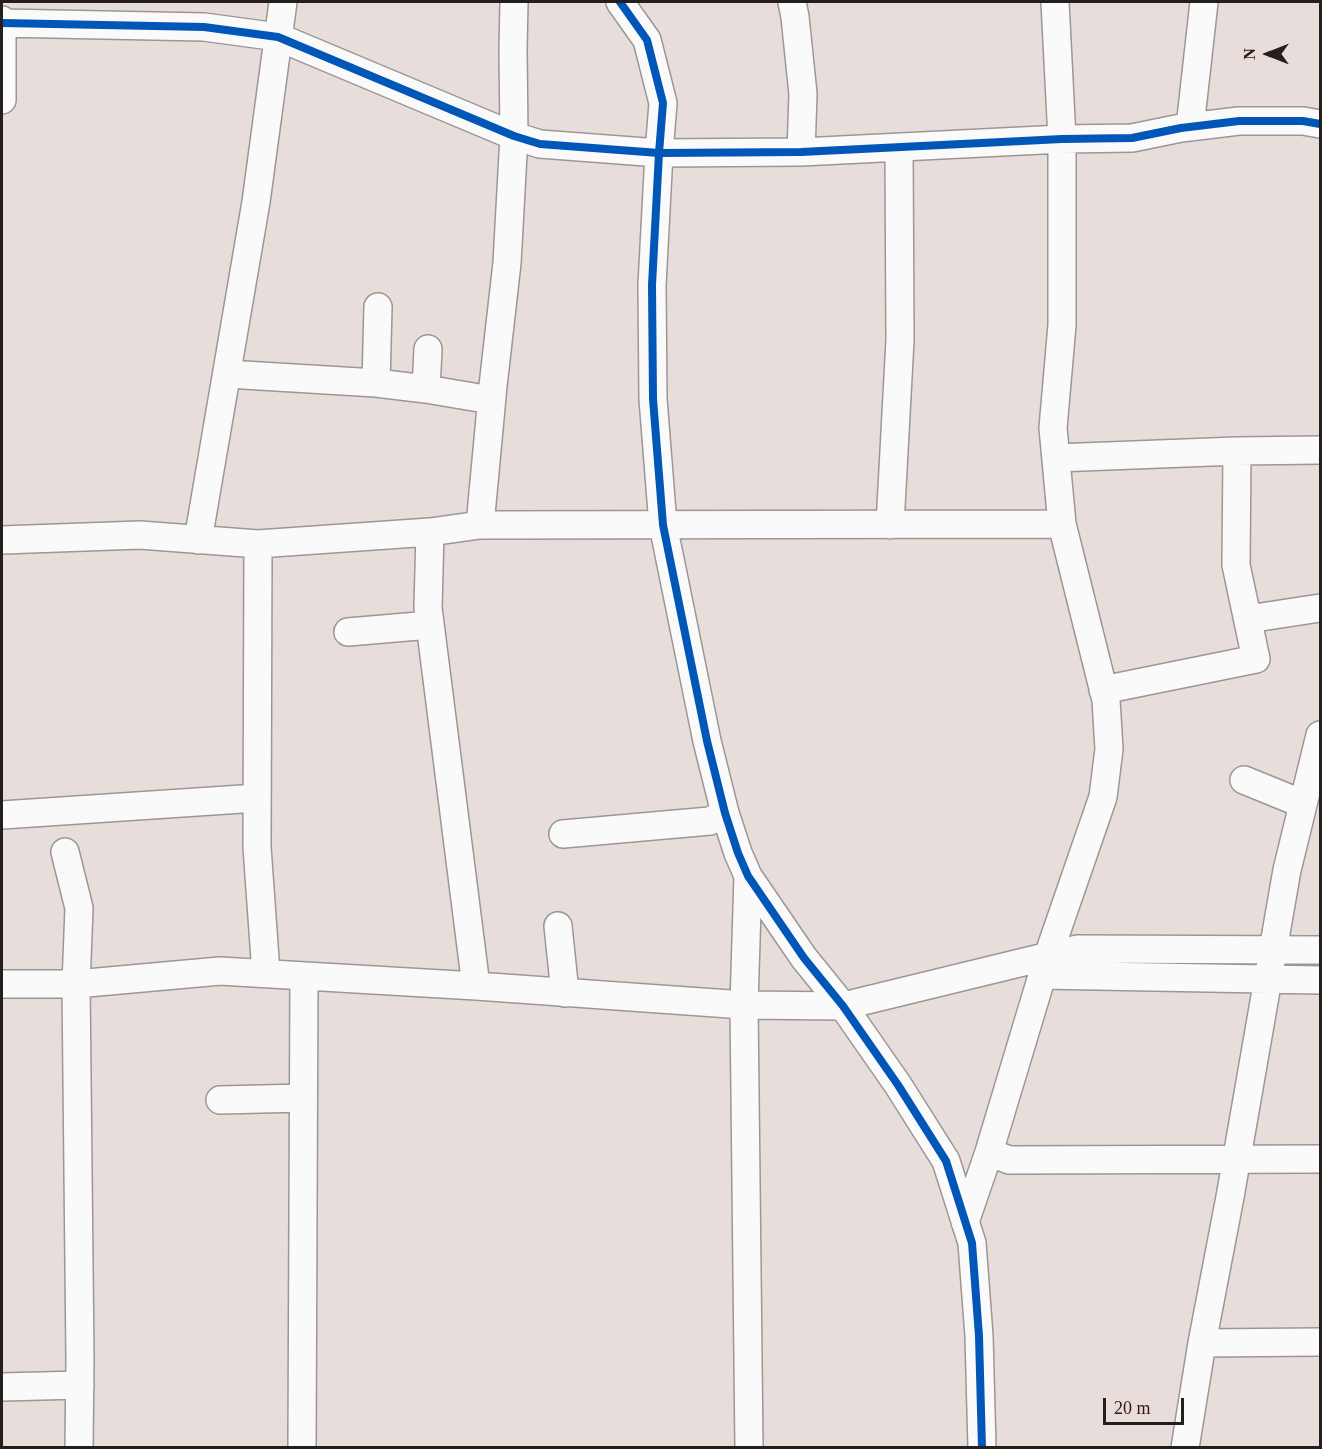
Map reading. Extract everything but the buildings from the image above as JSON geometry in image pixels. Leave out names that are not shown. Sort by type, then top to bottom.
[{"type":"street","points":[[198,540],[256,202],[283,2]]},
{"type":"street","points":[[480,525],[491,400],[507,263],[514,136],[514,2]]},
{"type":"street","points":[[620,2],[647,40],[663,103],[652,285],[653,399],[663,525],[707,741],[725,813],[748,876],[804,958],[843,1006],[898,1085],[946,1161],[972,1243],[980,1336],[982,1448]]},
{"type":"street","points":[[792,2],[803,94],[801,152]]},
{"type":"street","points":[[966,1222],[1045,965],[1103,797],[1110,749],[1106,700],[1062,524],[1053,428],[1062,325],[1062,139],[1055,2]]},
{"type":"street","points":[[1191,127],[1204,2]]},
{"type":"street","points":[[2,91],[2,21],[204,27],[278,37],[514,136],[540,144],[659,153],[801,152],[1062,139],[1132,138],[1239,121],[1303,121],[1320,124]]},
{"type":"street","points":[[890,525],[900,339],[899,148]]},
{"type":"street","points":[[376,383],[378,307]]},
{"type":"street","points":[[426,389],[428,349]]},
{"type":"street","points":[[227,374],[376,383],[491,400]]},
{"type":"street","points":[[1056,458],[1320,450]]},
{"type":"street","points":[[1103,690],[1256,659],[1236,565],[1237,451]]},
{"type":"street","points":[[2,540],[140,536],[258,544],[430,532],[480,525],[1062,524]]},
{"type":"street","points":[[430,532],[428,608],[476,986]]},
{"type":"street","points":[[258,544],[257,847],[266,973]]},
{"type":"street","points":[[1248,619],[1320,608]]},
{"type":"street","points":[[348,632],[430,625]]},
{"type":"street","points":[[1185,1448],[1272,949],[1287,870],[1320,735]]},
{"type":"street","points":[[1244,780],[1303,804]]},
{"type":"street","points":[[2,815],[257,798]]},
{"type":"street","points":[[563,834],[710,821],[725,813]]},
{"type":"street","points":[[65,852],[79,908],[76,984],[79,1448]]},
{"type":"street","points":[[748,876],[744,1005],[749,1448]]},
{"type":"street","points":[[558,926],[565,993]]},
{"type":"street","points":[[1045,965],[1077,949],[1320,950]]},
{"type":"street","points":[[2,984],[76,984],[220,971],[744,1005],[843,1006],[1045,965],[1267,979],[1320,980]]},
{"type":"street","points":[[302,1448],[304,976]]},
{"type":"street","points":[[220,1100],[303,1098]]},
{"type":"street","points":[[989,1152],[1009,1160],[1320,1159]]},
{"type":"street","points":[[1202,1343],[1320,1342]]},
{"type":"street","points":[[2,1387],[80,1386]]},
{"type":"cycle path","points":[[620,2],[647,40],[663,103],[652,285],[653,399],[663,525],[707,741],[725,813],[748,876],[804,958],[843,1006],[898,1085],[946,1161],[972,1243],[979,1336],[982,1448]]},
{"type":"cycle path","points":[[2,23],[204,27],[278,37],[514,136],[540,144],[659,153],[801,152],[1062,139],[1132,138],[1181,128],[1239,121],[1303,121],[1320,124]]}]
